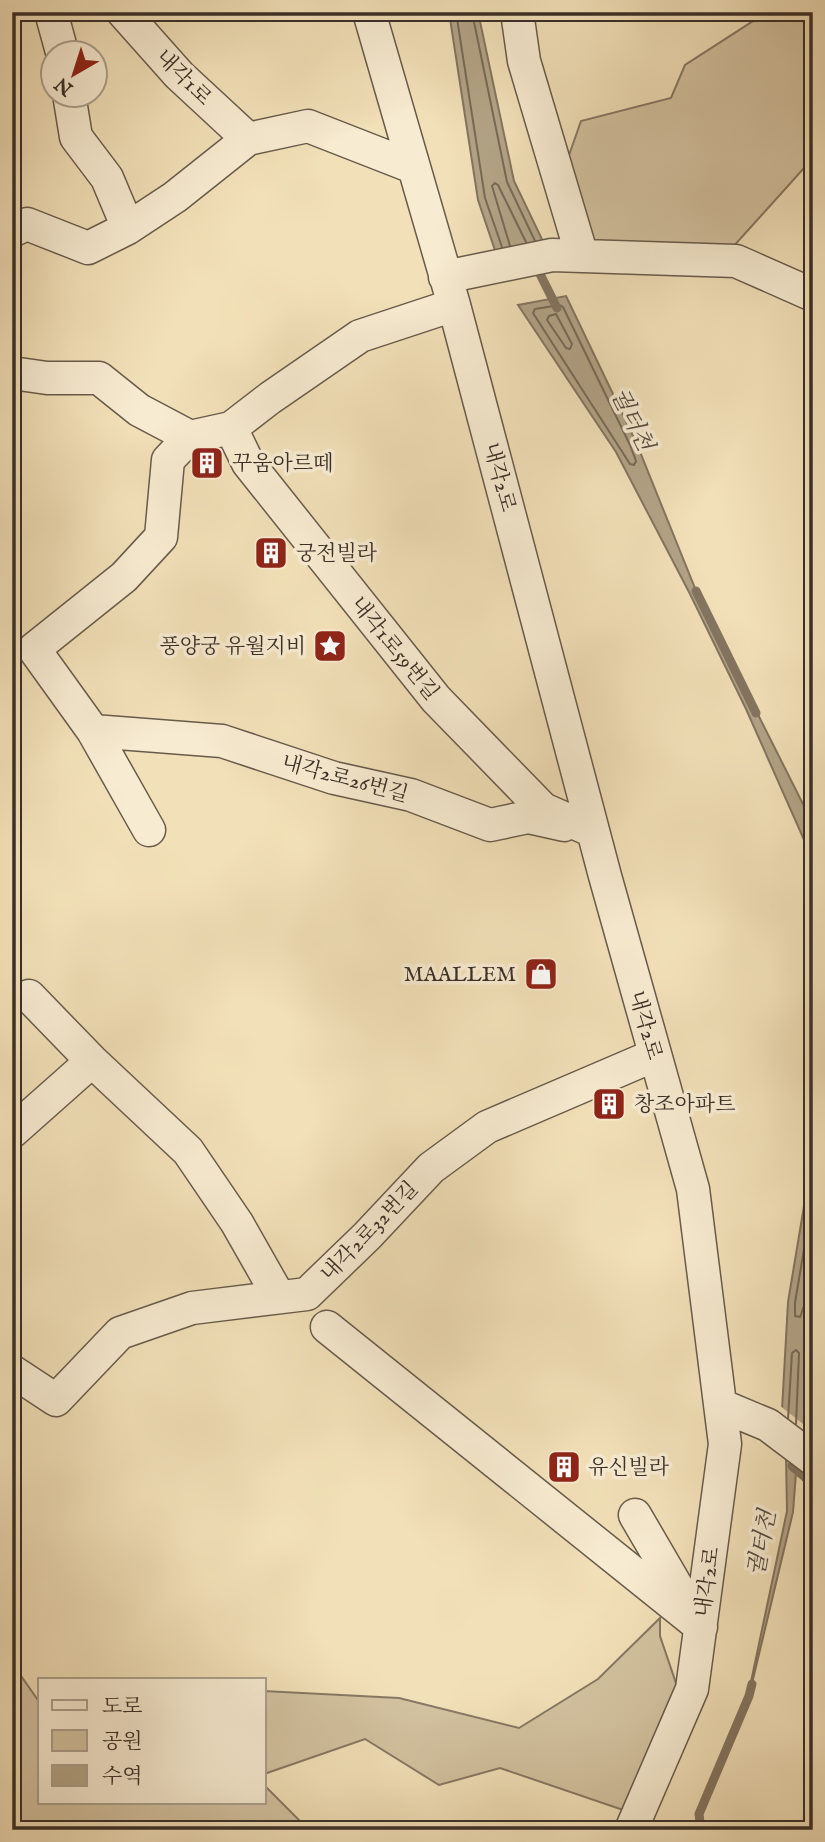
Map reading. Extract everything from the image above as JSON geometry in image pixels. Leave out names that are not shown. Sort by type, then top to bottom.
[{"type":"street","points":[[51,12],[58,38]]},
{"type":"street","name":"내각1로","points":[[123,12],[179,75],[248,139]]},
{"type":"street","name":"내각2로","points":[[369,12],[450,291],[593,831],[693,1189],[725,1444],[692,1689],[631,1830]]},
{"type":"street","points":[[517,12],[524,61],[567,255]]},
{"type":"street","points":[[71,108],[76,137],[107,178],[128,228]]},
{"type":"street","points":[[12,231],[27,224],[88,248],[128,228],[175,197],[248,139],[308,126],[413,167]]},
{"type":"street","points":[[149,830],[93,731],[34,649],[124,577],[161,537],[168,460],[190,437],[231,429],[270,398],[360,336],[450,291],[483,268],[567,255],[736,261],[813,295]]},
{"type":"street","points":[[12,373],[47,378],[99,378],[139,410],[190,437]]},
{"type":"street","name":"내각1로59번길","points":[[231,429],[248,463],[436,699],[543,809],[593,831]]},
{"type":"street","name":"내각2로26번길","points":[[93,731],[222,741],[334,778],[411,795],[490,825],[528,817],[593,831]]},
{"type":"street","points":[[29,996],[92,1061],[188,1151],[237,1223],[279,1297]]},
{"type":"street","name":"내각2로32번길","points":[[12,1371],[56,1399],[120,1333],[192,1308],[307,1294],[431,1168],[487,1127],[654,1055]]},
{"type":"street","points":[[12,1132],[92,1061]]},
{"type":"street","points":[[327,1326],[701,1627]]},
{"type":"street","points":[[720,1405],[768,1425],[813,1459]]},
{"type":"street","points":[[635,1515],[701,1627]]},
{"type":"green space","points":[[767,12],[813,12],[813,158],[732,248],[590,249],[568,158],[581,121],[671,98],[685,65]]},
{"type":"green space","points":[[660,1618],[660,1636],[678,1689],[629,1812],[500,1768],[439,1785],[365,1739],[266,1773],[266,1691],[399,1698],[519,1728],[598,1679]]},
{"type":"green space","points":[[12,1663],[38,1700],[38,1804],[266,1804],[266,1787],[299,1820],[303,1830],[12,1830]]},
{"type":"water","points":[[449,12],[478,12],[514,181],[552,260],[502,271],[478,200]]},
{"type":"water","points":[[566,296],[636,442],[697,593],[813,824],[813,860],[746,709],[616,452],[518,305]]},
{"type":"water","points":[[813,1152],[813,1290],[808,1321],[803,1442],[781,1428],[788,1302]]},
{"type":"water","points":[[786,1456],[797,1460],[793,1512],[749,1696],[699,1814],[700,1830],[698,1814],[748,1696],[787,1511]]},
{"type":"pier","points":[[779,1405],[807,1427],[806,1443],[777,1428]]},
{"type":"waterway","name":"궐터천","points":[[535,264],[557,308]]},
{"type":"waterway","name":"궐터천","points":[[696,591],[756,713]]},
{"type":"waterway","points":[[792,1466],[813,1484]]},
{"type":"waterway","name":"궐터천","points":[[701,1830],[699,1814],[752,1684]]},
{"type":"place","name":"꾸움아르떼","points":[[207,463]]},
{"type":"place","name":"궁전빌라","points":[[271,553]]},
{"type":"place","name":"풍양궁 유월지비","points":[[330,646]]},
{"type":"place","name":"MAALLEM","points":[[541,974]]},
{"type":"place","name":"창조아파트","points":[[609,1104]]},
{"type":"place","name":"유신빌라","points":[[564,1467]]}]
